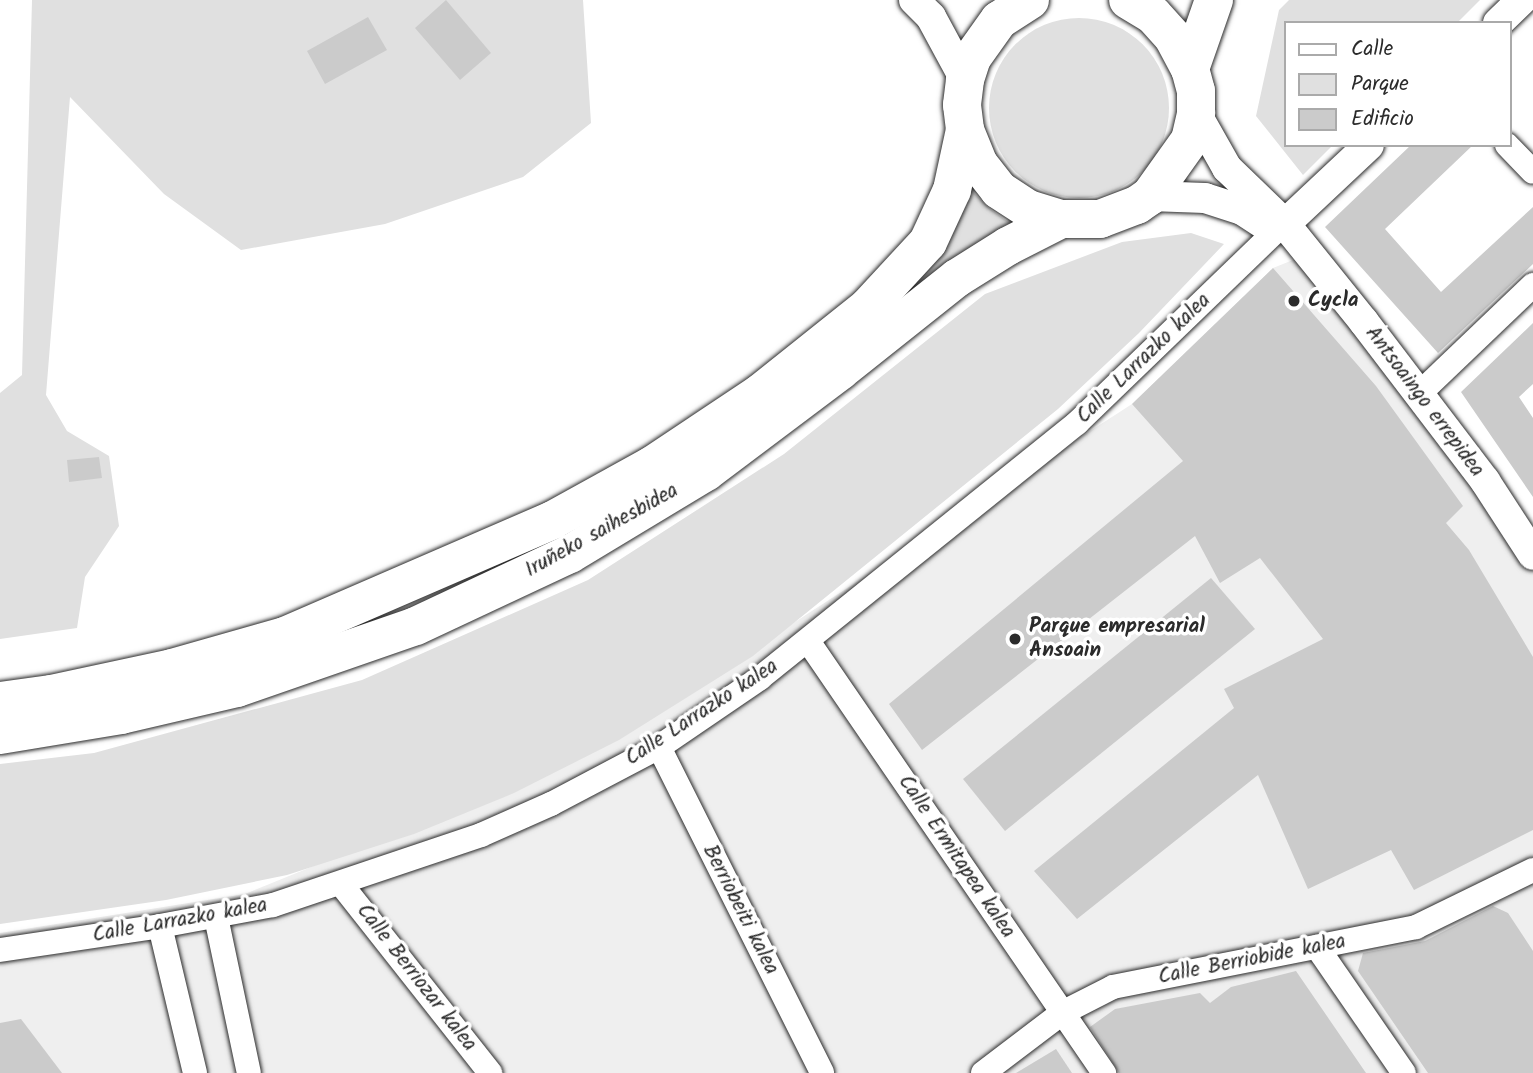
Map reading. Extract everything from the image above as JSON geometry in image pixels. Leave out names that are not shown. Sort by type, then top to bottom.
[{"type":"highway","points":[[1013,2],[984,37],[972,58],[965,80],[962,105],[965,130],[978,163],[999,190],[1028,209],[1061,219],[1100,219],[1137,205],[1150,196],[1190,140],[1196,113],[1196,91],[1190,69],[1173,37],[1153,15],[1128,0]]},
{"type":"highway","points":[[1190,69],[1214,0]]},
{"type":"highway","name":"Iruñeko saihesbidea","points":[[0,701],[51,694],[172,668],[285,636],[553,520],[651,466],[759,394],[868,307],[928,242],[952,190],[965,130]]},
{"type":"highway","name":"Iruñeko saihesbidea","points":[[0,735],[121,715],[237,688],[416,626],[570,554],[706,472],[957,278],[1008,246],[1061,219]]},
{"type":"street","points":[[914,0],[930,17],[965,80]]},
{"type":"street","points":[[1500,21],[1522,0]]},
{"type":"street","name":"Antsoaingo errepidea","points":[[1196,113],[1227,168],[1280,228],[1308,254],[1419,394],[1485,481],[1533,555]]},
{"type":"street","name":"Calle Larrazko kalea","points":[[0,950],[216,917],[273,905],[481,835],[551,804],[659,747],[760,678],[808,641],[1077,423],[1367,147]]},
{"type":"street","points":[[1509,147],[1533,172]]},
{"type":"street","name":"Antsoaingo errepidea","points":[[1150,196],[1205,198],[1242,210],[1280,228]]},
{"type":"street","points":[[1419,394],[1533,285]]},
{"type":"street","name":"Calle Ermitapea kalea","points":[[808,641],[1104,1073]]},
{"type":"street","name":"Berriobeiti kalea","points":[[659,747],[822,1073]]},
{"type":"street","name":"Calle Berriobide kalea","points":[[983,1073],[1062,1013],[1113,987],[1416,927],[1533,870]]},
{"type":"street","name":"Calle Berriozar kalea","points":[[341,884],[490,1073]]},
{"type":"street","points":[[216,917],[249,1073]]},
{"type":"street","points":[[160,926],[195,1073]]},
{"type":"street","points":[[1317,947],[1404,1073]]},
{"type":"shaded area","points":[[1308,254],[1533,558],[1533,1073],[0,1073],[0,933],[245,894],[594,752],[1132,404],[1273,268]]},
{"type":"green space","points":[[32,0],[583,0],[591,123],[523,177],[385,224],[241,250],[164,194],[70,97],[46,395],[67,431],[109,456],[119,526],[85,577],[77,628],[0,639],[0,393],[22,375]]},
{"type":"green space","points":[[1289,0],[1480,0],[1459,21],[1284,21],[1284,147],[1331,147],[1303,175],[1256,116],[1279,10]]},
{"type":"green space","points":[[1079,18],[1114,24],[1143,44],[1163,73],[1169,108],[1163,143],[1143,172],[1114,192],[1079,198],[1044,192],[1015,172],[995,143],[989,108],[995,73],[1015,44],[1044,24]]},
{"type":"green space","points":[[969,188],[990,209],[1015,227],[907,294],[952,229],[966,205]]},
{"type":"green space","points":[[1191,233],[1224,244],[1139,333],[1058,409],[753,656],[619,740],[514,793],[414,834],[287,875],[166,900],[0,924],[0,764],[94,753],[362,680],[588,580],[784,454],[985,294],[1122,242]]},
{"type":"building","points":[[446,0],[491,53],[460,80],[415,28]]},
{"type":"building","points":[[368,17],[387,50],[325,84],[307,51]]},
{"type":"building","points":[[1409,147],[1471,147],[1385,229],[1441,292],[1533,207],[1533,264],[1438,353],[1325,227]]},
{"type":"building","points":[[1273,268],[1376,386],[1463,506],[1446,523],[1469,550],[1533,657],[1533,830],[1414,890],[1391,850],[1308,889],[1258,775],[1077,919],[1034,871],[1234,708],[1224,689],[1323,639],[1260,558],[1220,583],[1195,536],[922,750],[889,704],[1183,461],[1132,404]]},
{"type":"building","points":[[1533,323],[1533,384],[1519,397],[1533,418],[1533,497],[1461,392]]},
{"type":"building","points":[[99,457],[102,478],[69,482],[67,460]]},
{"type":"building","name":"Parque empresarial Ansoain","points":[[1211,578],[1255,629],[1005,831],[963,779]]},
{"type":"building","points":[[1493,906],[1508,913],[1533,951],[1533,1073],[1428,1073],[1358,971],[1363,953],[1425,941]]},
{"type":"building","points":[[1296,971],[1366,1073],[1119,1073],[1090,1027],[1115,1009],[1200,993],[1210,1003],[1231,987]]},
{"type":"building","points":[[21,1019],[62,1073],[0,1073],[0,1023]]},
{"type":"building","points":[[1056,1049],[1072,1073],[1016,1073]]},
{"type":"place","name":"Cycla","points":[[1294,301]]},
{"type":"place","name":"Parque empresarial Ansoain","points":[[1015,639]]}]
